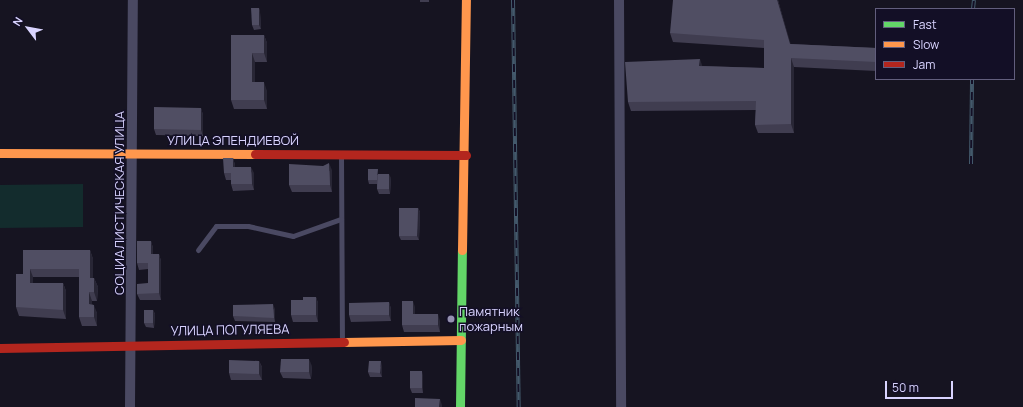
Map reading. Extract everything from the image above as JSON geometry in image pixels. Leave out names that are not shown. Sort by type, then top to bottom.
[{"type":"street","name":"СОЦИАЛИСТИЧЕСКАЯ УЛИЦА","points":[[130,407],[132,344],[134,0]]},
{"type":"street","points":[[460,407],[466,155],[466,0]]},
{"type":"street","points":[[619,0],[621,407]]},
{"type":"street","name":"УЛИЦА ЭПЕНДИЕВОЙ","points":[[0,153],[466,155]]},
{"type":"street","name":"УЛИЦА ПОГУЛЯЕВА","points":[[0,348],[132,344],[461,340]]},
{"type":"lane","points":[[341,154],[342,342]]},
{"type":"lane","points":[[198,250],[216,226],[248,226],[293,236],[341,219]]},
{"type":"green space","points":[[83,184],[83,227],[0,228],[0,185]]},
{"type":"building","points":[[673,0],[777,0],[790,44],[875,48],[875,62],[791,58],[791,124],[755,125],[756,101],[628,102],[625,62],[700,59],[699,66],[764,68],[764,40],[670,33]]},
{"type":"building","points":[[251,8],[259,8],[259,25],[252,25]]},
{"type":"building","points":[[231,35],[264,35],[264,53],[252,53],[252,82],[264,82],[264,100],[231,100]]},
{"type":"building","points":[[154,107],[201,108],[201,130],[154,129]]},
{"type":"building","points":[[223,158],[233,158],[233,167],[251,167],[252,184],[231,184],[231,173],[224,173]]},
{"type":"building","points":[[329,163],[330,185],[289,185],[289,164],[323,166]]},
{"type":"building","points":[[368,169],[378,169],[377,180],[368,180]]},
{"type":"building","points":[[378,174],[389,174],[389,189],[377,189]]},
{"type":"building","points":[[399,208],[418,208],[417,236],[399,236]]},
{"type":"building","points":[[137,241],[151,241],[151,254],[159,254],[159,293],[137,294],[137,284],[148,283],[148,263],[137,263]]},
{"type":"building","points":[[23,250],[90,250],[90,278],[94,278],[94,292],[89,292],[89,304],[94,305],[94,317],[79,317],[79,269],[30,269],[30,283],[63,283],[63,310],[16,307],[16,274],[23,274]]},
{"type":"building","points":[[303,297],[316,297],[316,315],[291,315],[291,300],[303,300]]},
{"type":"building","points":[[402,301],[413,301],[413,314],[438,314],[438,325],[402,325]]},
{"type":"building","points":[[389,302],[389,315],[349,315],[349,303]]},
{"type":"building","points":[[273,304],[274,318],[233,316],[233,305]]},
{"type":"building","points":[[144,310],[153,310],[153,323],[144,323]]},
{"type":"building","points":[[281,359],[309,359],[309,372],[280,372]]},
{"type":"building","points":[[229,360],[259,361],[259,374],[229,373]]},
{"type":"building","points":[[369,361],[381,361],[380,373],[368,372]]},
{"type":"building","points":[[410,371],[422,371],[422,388],[410,388]]},
{"type":"building","points":[[415,398],[440,399],[439,407],[415,407]]},
{"type":"railway","points":[[513,0],[519,407]]},
{"type":"railway","points":[[973,8],[974,0]]},
{"type":"railway","points":[[971,164],[972,80]]},
{"type":"traffic: fast","points":[[460,407],[462,250]]},
{"type":"traffic: slow","points":[[462,250],[466,0]]},
{"type":"traffic: slow","points":[[0,153],[255,154]]},
{"type":"traffic: slow","points":[[344,342],[461,340]]},
{"type":"traffic: jam","points":[[255,154],[466,155]]},
{"type":"traffic: jam","points":[[0,348],[344,342]]},
{"type":"place","name":"Памятник пожарным","points":[[451,319]]}]
